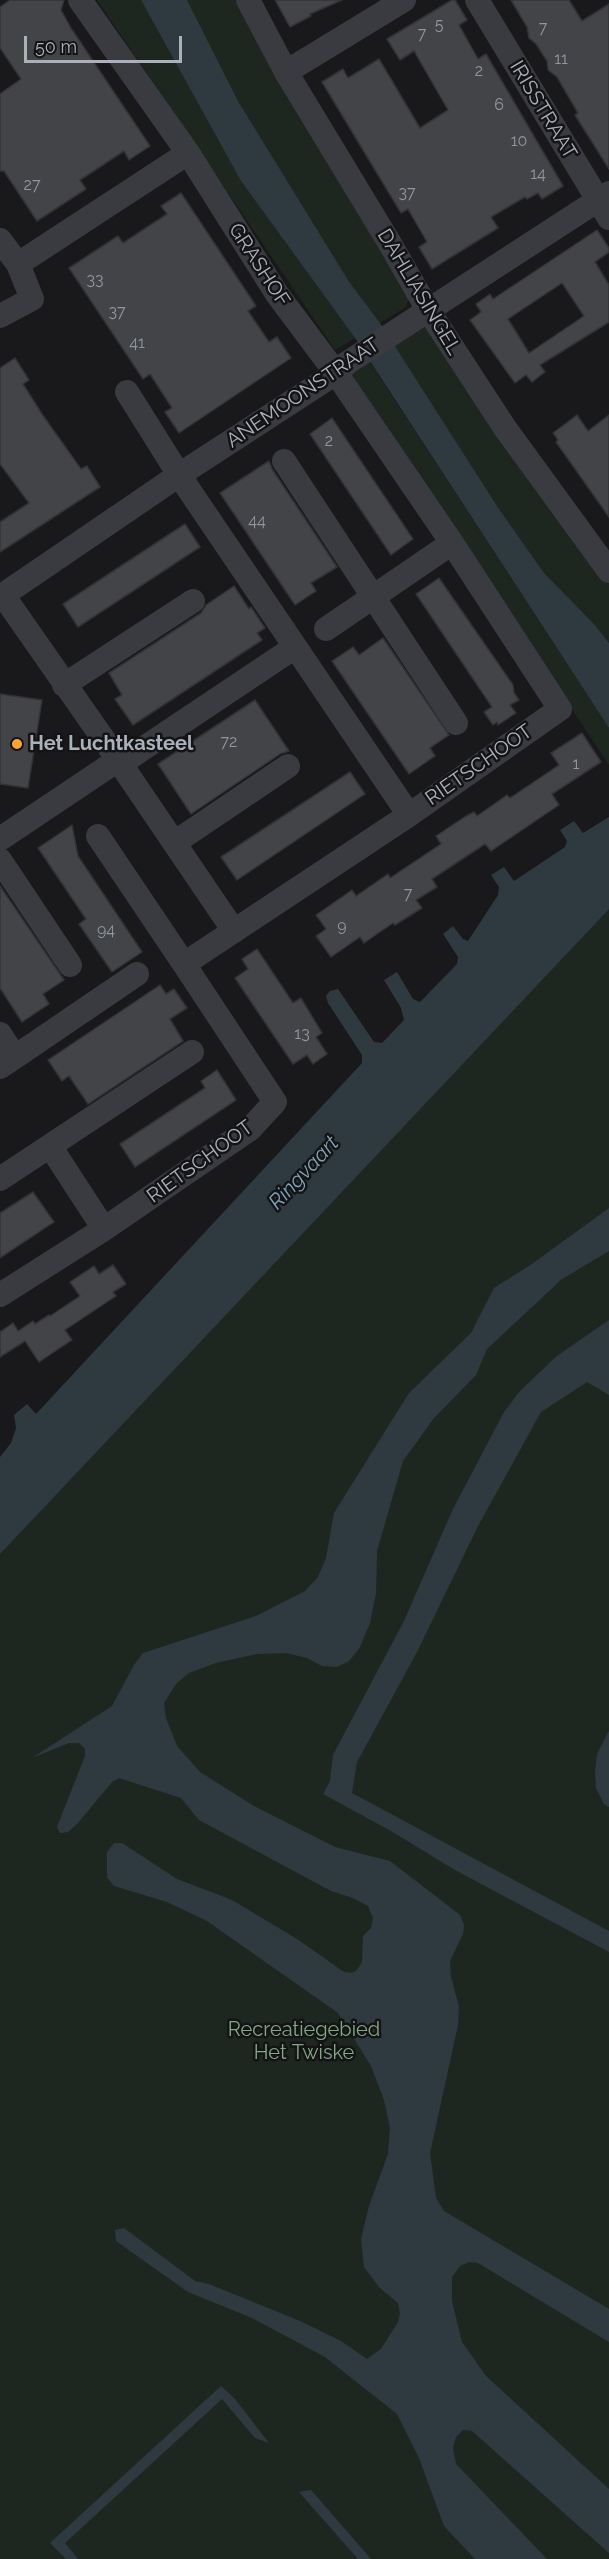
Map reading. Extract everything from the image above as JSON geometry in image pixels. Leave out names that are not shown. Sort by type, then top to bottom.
[{"type":"street","name":"GRASHOF","points":[[80,0],[188,153],[277,294],[342,368]]},
{"type":"street","name":"DAHLIASINGEL","points":[[248,0],[286,72],[428,310],[505,428],[609,571]]},
{"type":"street","points":[[286,72],[404,0]]},
{"type":"street","name":"IRISSTRAAT","points":[[477,0],[605,204]]},
{"type":"street","points":[[18,264],[188,153]]},
{"type":"street","name":"ANEMOONSTRAAT","points":[[2,596],[179,475],[428,310],[605,204]]},
{"type":"street","points":[[0,240],[18,264],[32,299],[0,316]]},
{"type":"street","name":"RIETSCHOOT","points":[[184,964],[409,815],[560,709],[342,368]]},
{"type":"street","points":[[127,392],[179,475],[409,815]]},
{"type":"street","points":[[284,461],[456,723]]},
{"type":"street","points":[[326,629],[452,543]]},
{"type":"street","points":[[2,596],[234,931]]},
{"type":"street","points":[[64,685],[193,601]]},
{"type":"street","points":[[0,839],[295,647]]},
{"type":"street","points":[[174,843],[288,766]]},
{"type":"street","name":"RIETSCHOOT","points":[[0,1295],[104,1229],[250,1129],[275,1102],[98,836]]},
{"type":"street","points":[[0,860],[70,965]]},
{"type":"street","points":[[0,1034],[7,1062],[137,974]]},
{"type":"street","points":[[0,1179],[192,1052]]},
{"type":"street","points":[[50,1146],[104,1229]]},
{"type":"green space","points":[[97,0],[141,0],[241,181],[355,338],[335,350]]},
{"type":"green space","points":[[187,0],[235,0],[292,104],[410,294],[406,307],[380,323],[348,280],[238,101]]},
{"type":"green space","points":[[425,325],[609,579],[609,643],[594,624],[544,573],[497,506],[394,346]]},
{"type":"green space","points":[[370,362],[609,728],[609,765],[350,375]]},
{"type":"green space","name":"Recreatiegebied Het Twiske","points":[[609,881],[609,2559],[0,2559],[0,1524]]},
{"type":"water","points":[[141,0],[187,0],[238,101],[348,280],[380,323],[497,506],[544,573],[594,624],[609,643],[609,728],[355,338],[241,181]]},
{"type":"water","name":"Ringvaart","points":[[609,817],[609,909],[0,1554],[0,1457],[11,1443],[16,1428],[14,1415],[27,1404],[36,1414],[362,1063],[362,1055],[328,1003],[326,996],[330,991],[338,989],[374,1042],[382,1043],[404,1020],[401,1008],[384,980],[397,972],[413,999],[420,1002],[457,964],[458,957],[443,934],[453,926],[463,939],[468,941],[498,895],[499,887],[491,875],[504,867],[514,881],[565,847],[567,841],[560,830],[574,821],[583,833]]},
{"type":"water","points":[[609,1208],[609,1251],[562,1279],[487,1349],[476,1375],[434,1418],[403,1461],[377,1551],[376,1593],[370,1623],[359,1649],[349,1661],[337,1667],[322,1666],[307,1658],[286,1653],[257,1654],[216,1663],[189,1673],[176,1684],[164,1703],[166,1718],[177,1746],[200,1772],[254,1806],[335,1847],[390,1861],[460,1915],[464,1925],[463,1934],[450,1961],[451,1977],[459,2007],[458,2025],[430,2153],[436,2198],[444,2211],[609,2309],[609,2342],[478,2263],[469,2262],[460,2266],[452,2277],[452,2301],[462,2342],[486,2376],[609,2489],[609,2553],[472,2431],[463,2430],[456,2437],[453,2448],[456,2464],[547,2559],[475,2559],[444,2526],[419,2458],[397,2414],[325,2357],[252,2318],[188,2292],[116,2241],[115,2230],[124,2228],[195,2281],[209,2284],[300,2321],[341,2341],[367,2359],[381,2349],[398,2322],[400,2313],[398,2303],[380,2288],[364,2267],[361,2239],[369,2206],[388,2154],[390,2128],[384,2100],[371,2066],[338,2013],[207,1921],[167,1902],[114,1886],[107,1877],[107,1852],[114,1843],[122,1843],[177,1879],[232,1900],[297,1939],[344,1972],[352,1973],[362,1962],[363,1936],[371,1928],[373,1918],[368,1906],[331,1891],[199,1820],[181,1798],[119,1778],[112,1782],[77,1824],[68,1832],[60,1833],[57,1827],[85,1756],[85,1749],[79,1743],[69,1743],[32,1758],[112,1706],[143,1653],[256,1616],[305,1591],[318,1577],[326,1558],[334,1513],[409,1393],[471,1333],[494,1288],[532,1264]]},
{"type":"water","points":[[609,1320],[609,1395],[587,1382],[541,1412],[478,1526],[417,1652],[357,1762],[352,1793],[609,1931],[609,1952],[455,1870],[391,1831],[323,1794],[330,1781],[333,1755],[404,1621],[453,1509],[504,1412],[520,1391],[557,1356]]},
{"type":"water","points":[[609,1731],[609,1807],[604,1804],[596,1788],[595,1772],[597,1754]]},
{"type":"water","points":[[221,2386],[235,2399],[269,2443],[255,2438],[222,2399],[65,2543],[78,2559],[66,2559],[50,2543]]},
{"type":"water","points":[[311,2490],[371,2559],[358,2559],[299,2492]]},
{"type":"building","points":[[10,0],[64,0],[61,10],[71,28],[150,146],[129,160],[124,151],[80,180],[86,189],[37,221],[4,171],[0,171],[0,94],[21,79],[0,48],[0,7]]},
{"type":"building","points":[[275,0],[342,0],[310,14],[311,16],[290,27]]},
{"type":"building","points":[[455,0],[467,20],[459,25],[478,59],[486,54],[563,186],[542,199],[538,193],[527,199],[525,197],[491,217],[498,228],[432,269],[419,247],[427,242],[408,209],[401,213],[322,82],[343,69],[348,78],[379,59],[420,128],[448,110],[414,51],[400,60],[387,39]]},
{"type":"building","points":[[511,0],[569,0],[582,21],[609,4],[609,169],[575,115],[578,113],[557,77],[548,70],[547,61],[536,44],[529,38],[527,27]]},
{"type":"building","points":[[181,193],[256,306],[248,311],[269,342],[277,337],[291,358],[179,433],[165,412],[172,408],[150,374],[143,379],[69,268],[118,236],[123,243],[167,214],[161,206]]},
{"type":"building","points":[[597,230],[609,248],[609,252],[595,262],[609,285],[609,322],[540,365],[545,372],[532,382],[526,375],[515,383],[470,320],[481,312],[476,304],[490,294],[493,299]],"holes":[[[562,283],[584,316],[529,353],[508,319]]]},
{"type":"building","points":[[15,358],[29,380],[23,384],[42,414],[81,469],[87,466],[100,487],[0,552],[0,522],[29,503],[0,464],[0,368]]},
{"type":"building","points":[[577,415],[588,431],[609,415],[609,517],[556,442],[558,440],[553,433]]},
{"type":"building","points":[[332,418],[413,539],[391,555],[310,434]]},
{"type":"building","points":[[269,461],[337,567],[311,583],[316,591],[295,605],[220,493]]},
{"type":"building","points":[[185,524],[200,547],[78,627],[63,604]]},
{"type":"building","points":[[439,578],[513,685],[514,693],[519,700],[510,705],[516,713],[498,725],[497,722],[493,725],[484,712],[492,707],[416,594]]},
{"type":"building","points":[[234,586],[265,628],[257,633],[262,640],[133,725],[115,699],[122,695],[109,673],[201,613],[206,605]]},
{"type":"building","points":[[383,638],[449,735],[430,748],[435,756],[409,774],[332,661],[353,647],[359,655]]},
{"type":"building","name":"Het Luchtkasteel","points":[[0,694],[42,700],[28,788],[0,784]]},
{"type":"building","points":[[255,700],[289,751],[280,754],[191,814],[158,764]]},
{"type":"building","points":[[582,733],[601,762],[552,794],[559,805],[491,851],[485,844],[432,879],[437,887],[416,900],[422,908],[395,925],[393,923],[364,943],[360,937],[331,957],[316,936],[326,929],[316,915],[352,890],[356,896],[388,874],[390,878],[441,844],[436,836],[466,816],[474,812],[477,816],[507,795],[510,798],[559,765],[551,753]]},
{"type":"building","points":[[350,772],[365,794],[237,880],[221,857]]},
{"type":"building","points":[[72,825],[78,856],[142,952],[112,972],[79,924],[86,919],[38,848]]},
{"type":"building","points":[[0,886],[64,980],[43,994],[49,1004],[22,1022],[0,988]]},
{"type":"building","points":[[257,949],[293,1003],[301,998],[322,1033],[316,1037],[327,1054],[313,1064],[307,1055],[293,1064],[235,978],[248,969],[242,959]]},
{"type":"building","points":[[160,985],[166,994],[174,989],[187,1008],[170,1019],[183,1041],[88,1104],[69,1076],[62,1081],[48,1060]]},
{"type":"building","points":[[217,1070],[236,1100],[135,1167],[120,1144],[205,1088],[201,1081]]},
{"type":"building","points":[[33,1192],[54,1222],[0,1258],[0,1213]]},
{"type":"building","points":[[113,1265],[126,1284],[113,1292],[116,1296],[65,1330],[72,1340],[39,1362],[25,1341],[0,1357],[0,1332],[13,1323],[18,1331],[33,1321],[35,1324],[50,1316],[80,1296],[70,1282],[94,1266],[99,1274]]},
{"type":"place","name":"Het Luchtkasteel","points":[[17,744]]}]
